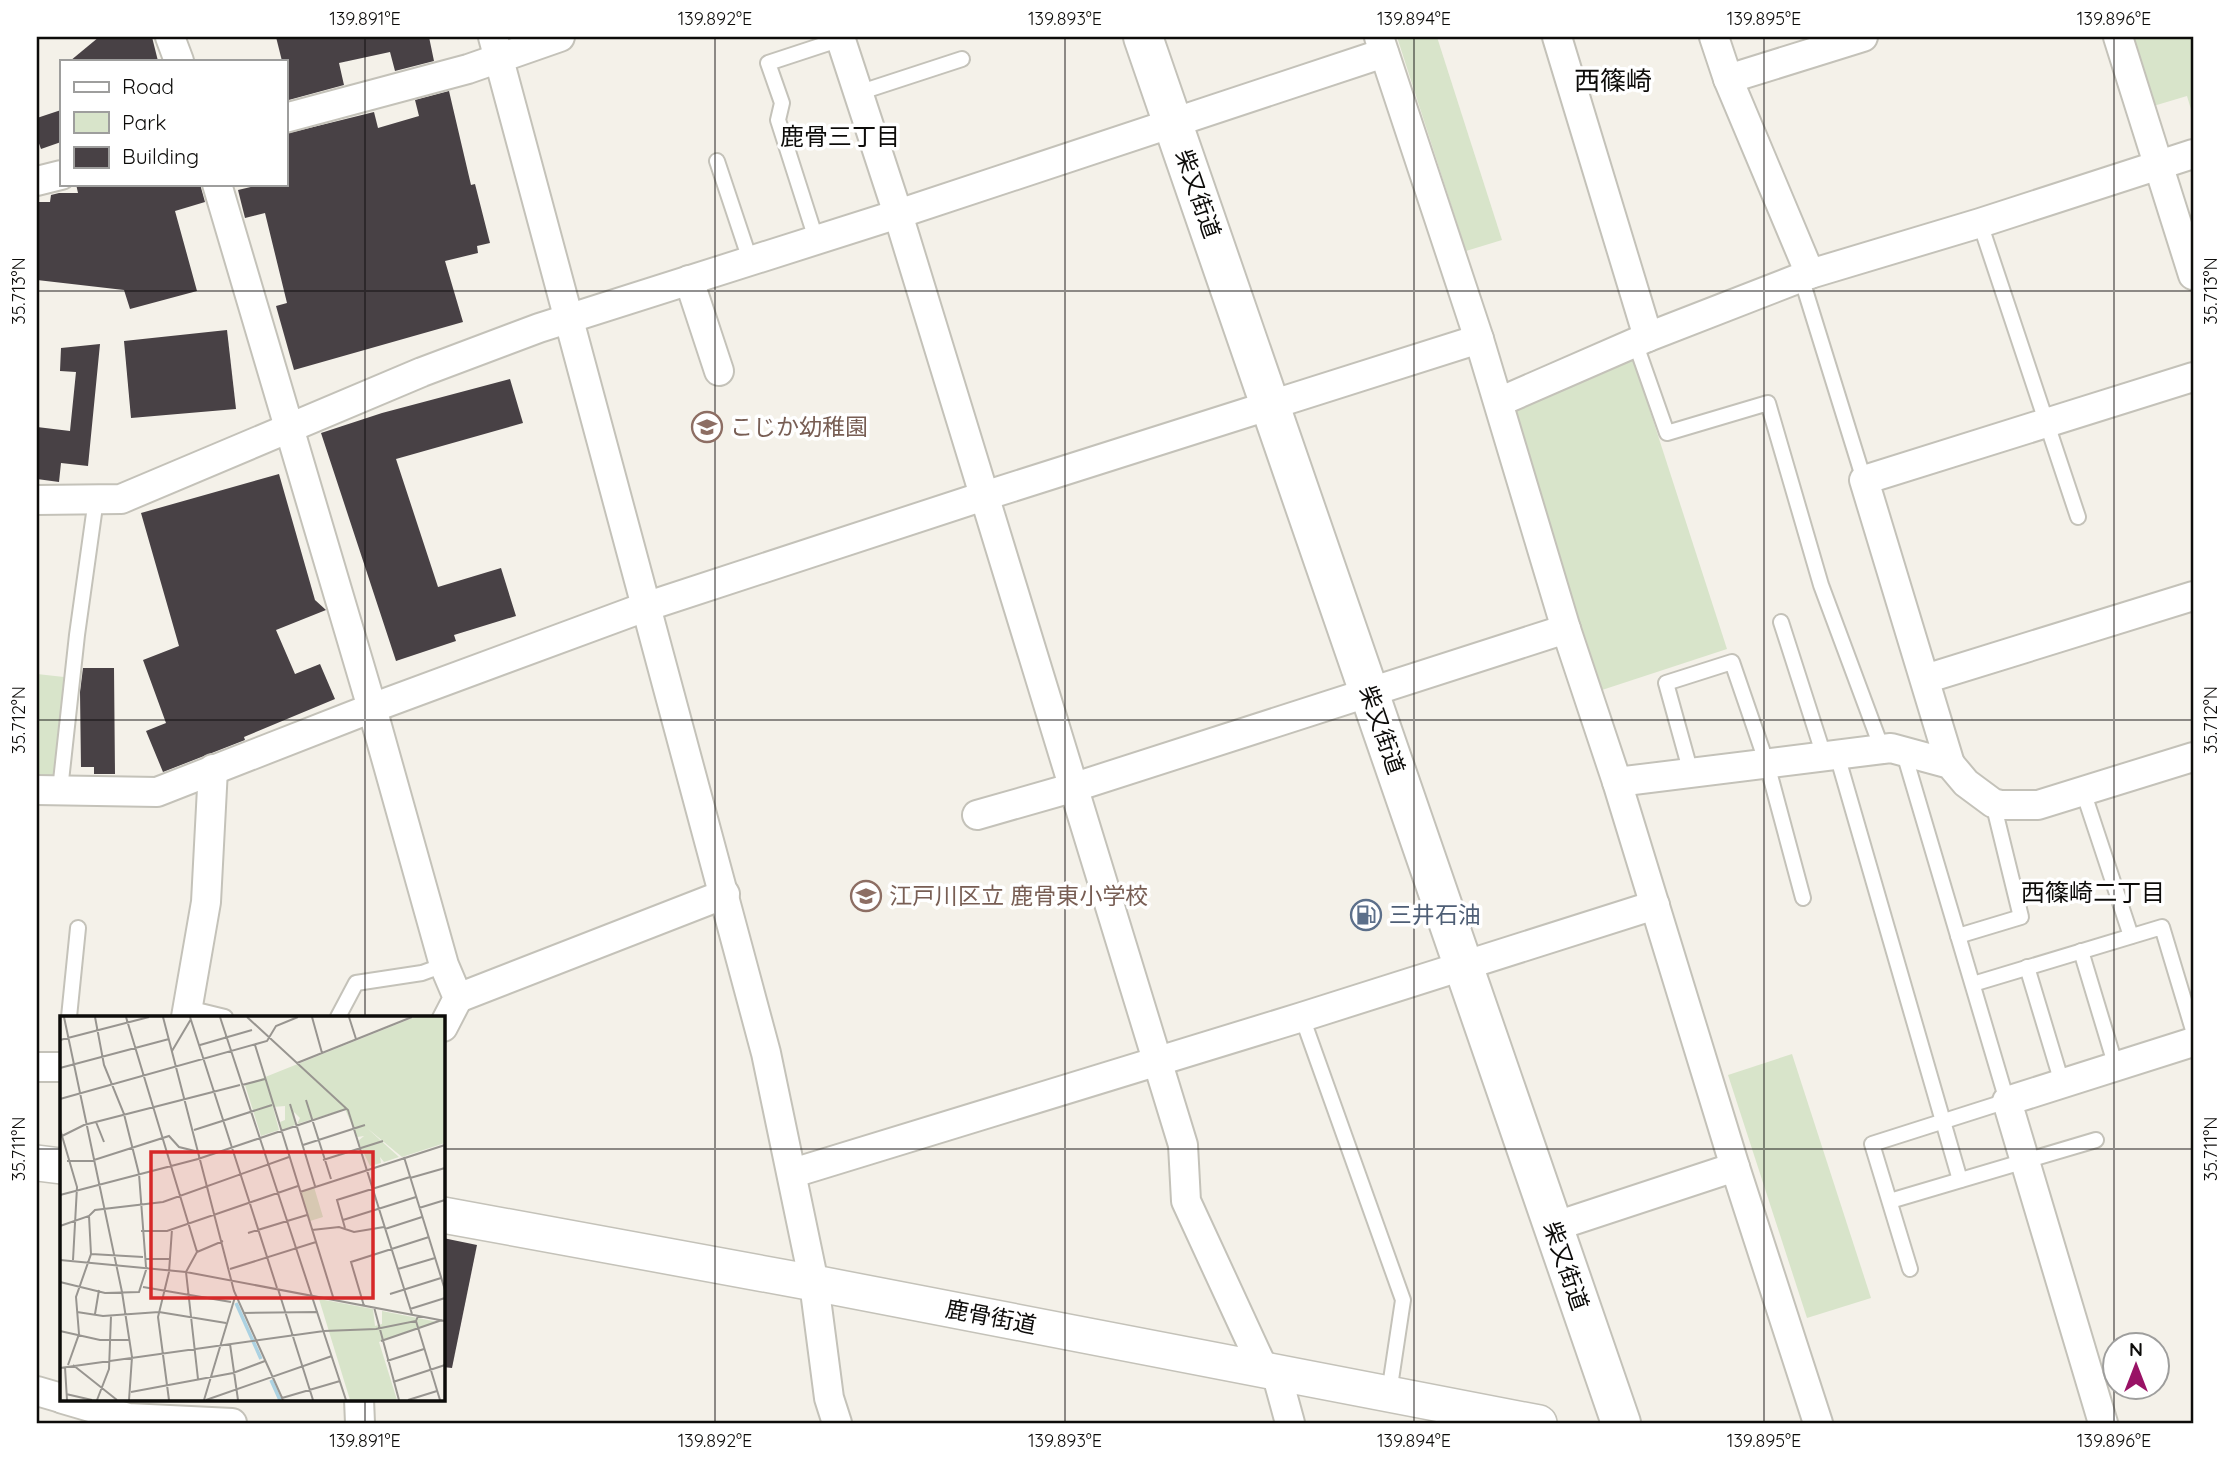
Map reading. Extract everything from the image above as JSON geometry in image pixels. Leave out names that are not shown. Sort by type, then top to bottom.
[{"type":"main road","name":"柴又街道","points":[[1143,37],[1621,1423]]},
{"type":"street","points":[[170,37],[179,60]]},
{"type":"street","points":[[287,117],[468,69],[496,47],[560,37]]},
{"type":"street","points":[[1558,37],[1642,339]]},
{"type":"street","points":[[1714,37],[1806,276]]},
{"type":"street","points":[[1728,79],[1863,37]]},
{"type":"street","points":[[2119,37],[2193,275]]},
{"type":"street","points":[[841,38],[898,214],[1183,1145],[1186,1201],[1270,1371],[1290,1423]]},
{"type":"street","points":[[37,500],[121,499],[422,372],[570,318],[898,214],[1173,122],[1382,45],[1499,402],[1566,629],[1617,782],[1735,1167],[1818,1423]]},
{"type":"street","points":[[496,47],[766,1052],[793,1173],[814,1283],[829,1398],[837,1423]]},
{"type":"street","points":[[1499,402],[1642,339],[1806,276],[2193,154]]},
{"type":"street","points":[[37,181],[60,175]]},
{"type":"street","points":[[218,186],[372,708],[444,965],[458,998]]},
{"type":"street","points":[[689,280],[719,371]]},
{"type":"street","points":[[48,790],[157,792],[372,708],[645,607],[1479,339]]},
{"type":"street","points":[[2193,377],[1864,480],[1950,764],[1966,783],[1993,803],[2038,805],[2193,757]]},
{"type":"street","points":[[1925,679],[2193,596]]},
{"type":"street","points":[[977,815],[1074,787],[1566,629]]},
{"type":"street","points":[[1617,782],[1892,750],[1950,764]]},
{"type":"street","points":[[187,1013],[206,902],[213,769]]},
{"type":"street","points":[[444,1025],[458,998],[725,894]]},
{"type":"street","points":[[793,1173],[1302,1017],[1655,905]]},
{"type":"street","points":[[2103,1423],[2007,1101],[2193,1042]]},
{"type":"street","points":[[37,1067],[60,1068]]},
{"type":"street","points":[[37,1163],[60,1166]]},
{"type":"street","points":[[1553,1227],[1735,1167]]},
{"type":"street","name":"鹿骨街道","points":[[444,1216],[814,1283],[1539,1423]]},
{"type":"street","points":[[37,1391],[60,1398]]},
{"type":"street","points":[[67,1400],[129,1413],[232,1423]]},
{"type":"street","points":[[359,1400],[360,1423]]},
{"type":"lane","points":[[817,239],[778,120],[782,103],[768,63],[841,38]]},
{"type":"lane","points":[[858,93],[962,59]]},
{"type":"lane","points":[[717,161],[750,260]]},
{"type":"lane","points":[[1980,223],[2078,517]]},
{"type":"lane","points":[[1806,276],[1864,480]]},
{"type":"lane","points":[[1642,339],[1667,433],[1768,403],[1822,585],[1892,750],[1958,936],[2007,1101],[1872,1144],[1910,1269]]},
{"type":"lane","points":[[48,790],[77,635],[96,499]]},
{"type":"lane","points":[[1781,622],[1831,755],[1945,1120],[1960,1180]]},
{"type":"lane","points":[[1691,773],[1665,683],[1732,662],[1767,764],[1803,898]]},
{"type":"lane","points":[[2083,791],[2131,936]]},
{"type":"lane","points":[[1958,936],[2021,917],[1993,803]]},
{"type":"lane","points":[[1973,984],[2162,927],[2193,1030]]},
{"type":"lane","points":[[69,1016],[78,928]]},
{"type":"lane","points":[[2081,951],[2116,1067]]},
{"type":"lane","points":[[339,1016],[356,983],[422,973],[444,965]]},
{"type":"lane","points":[[2027,967],[2062,1083]]},
{"type":"lane","points":[[187,1013],[216,1016]]},
{"type":"lane","points":[[1302,1017],[1403,1300],[1389,1395]]},
{"type":"lane","points":[[1890,1201],[2096,1140]]},
{"type":"green space","points":[[1397,37],[1437,37],[1502,240],[1466,251]]},
{"type":"green space","points":[[2128,37],[2193,37],[2193,116],[2187,96],[2150,107]]},
{"type":"green space","points":[[1631,352],[1727,649],[1599,691],[1504,400]]},
{"type":"green space","points":[[37,674],[64,677],[54,777],[37,777]]},
{"type":"green space","points":[[1792,1054],[1871,1298],[1807,1318],[1728,1075]]},
{"type":"building","points":[[99,37],[152,37],[158,60],[71,60]]},
{"type":"building","points":[[276,37],[429,37],[434,61],[395,71],[390,52],[339,63],[344,85],[287,100],[287,60],[282,60]]},
{"type":"building","points":[[449,91],[471,185],[475,184],[490,243],[477,246],[478,253],[445,261],[463,322],[294,370],[276,306],[287,303],[265,213],[245,218],[238,190],[255,186],[287,186],[287,134],[374,112],[378,128],[419,116],[415,100]]},
{"type":"building","points":[[60,110],[60,142],[41,149],[37,138],[37,118]]},
{"type":"building","points":[[76,186],[201,186],[205,202],[175,211],[197,291],[130,309],[124,290],[37,280],[37,202],[50,202],[51,195],[59,193],[78,193]]},
{"type":"building","points":[[227,330],[236,409],[131,418],[124,341]]},
{"type":"building","points":[[100,344],[88,466],[61,463],[59,482],[37,479],[37,427],[70,431],[76,372],[60,371],[61,348]]},
{"type":"building","points":[[510,379],[523,423],[396,459],[438,587],[501,568],[516,616],[454,635],[456,641],[396,661],[321,433],[382,413]]},
{"type":"building","points":[[279,474],[315,600],[326,610],[276,630],[295,674],[320,664],[335,699],[244,737],[245,740],[163,772],[146,731],[166,723],[143,660],[179,646],[141,513]]},
{"type":"building","points":[[83,668],[114,668],[115,774],[94,774],[94,767],[81,767],[80,692]]},
{"type":"building","points":[[444,1238],[477,1245],[452,1368],[444,1367]]},
{"type":"place","name":"こじか幼稚園","points":[[707,427]]},
{"type":"place","name":"江戸川区立 鹿骨東小学校","points":[[866,896]]},
{"type":"place","name":"三井石油","points":[[1366,915]]},
{"type":"district","name":"西篠崎","points":[[1613,81]]},
{"type":"district","name":"鹿骨三丁目","points":[[840,137]]},
{"type":"district","name":"西篠崎二丁目","points":[[2093,893]]}]
